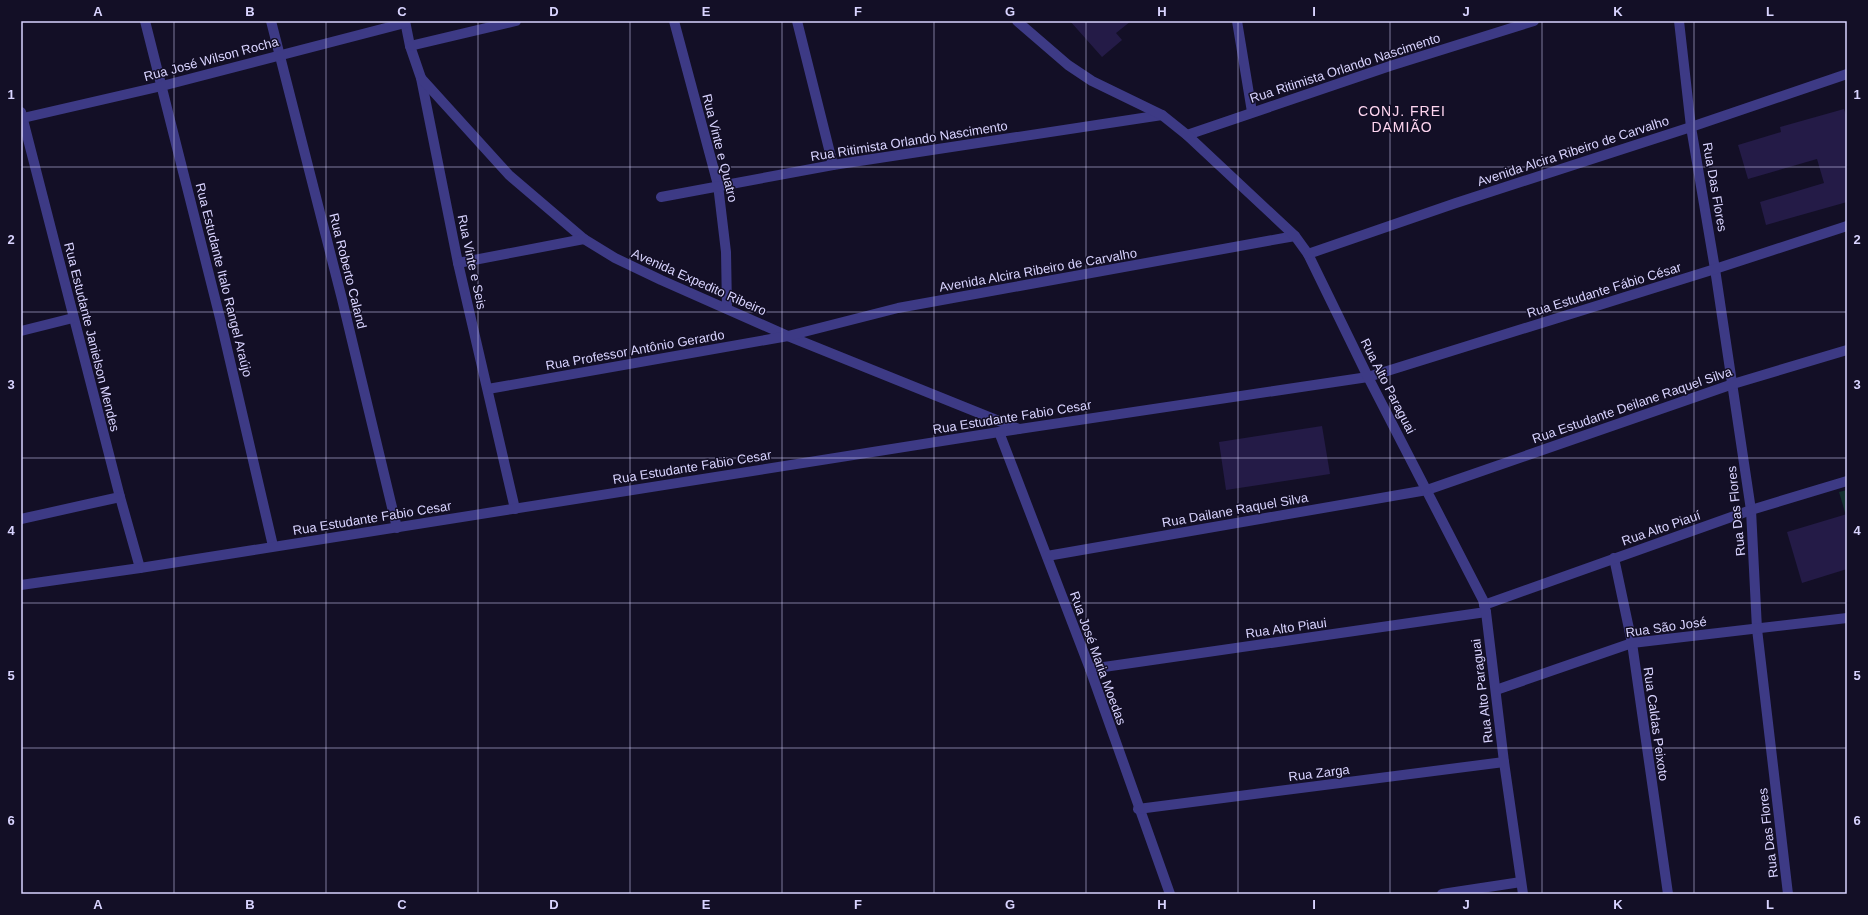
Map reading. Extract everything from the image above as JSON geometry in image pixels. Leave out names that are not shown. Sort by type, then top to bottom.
[{"type":"street","name":"Rua Estudante Italo Rangel Araújo","points":[[145,21],[220,318],[273,546]]},
{"type":"street","name":"Rua Roberto Caland","points":[[271,21],[342,299],[397,528]]},
{"type":"street","points":[[410,46],[516,21]]},
{"type":"street","name":"Rua Vinte e Quatro","points":[[674,21],[718,185],[726,252],[727,308]]},
{"type":"street","points":[[798,21],[833,165]]},
{"type":"street","name":"Rua Alto Paraguai","points":[[1017,21],[1068,65],[1092,81],[1162,115],[1187,135],[1295,236],[1308,254],[1368,376],[1480,593],[1485,608],[1504,762],[1523,894]]},
{"type":"street","points":[[1237,21],[1252,112]]},
{"type":"street","name":"Rua Ritimista Orlando Nascimento","points":[[1187,135],[1390,66],[1534,21]]},
{"type":"street","name":"Rua Das Flores","points":[[1679,21],[1691,127],[1715,268],[1751,510],[1757,628],[1788,894]]},
{"type":"street","name":"Rua José Wilson Rocha","points":[[22,115],[162,86],[405,22]]},
{"type":"street","name":"Rua Vinte e Seis","points":[[405,22],[410,46],[421,78],[458,263],[515,509]]},
{"type":"street","name":"Avenida Alcira Ribeiro de Carvalho","points":[[1308,254],[1471,198],[1691,127],[1847,74]]},
{"type":"street","name":"Avenida Expedito Ribeiro","points":[[421,78],[509,175],[584,239],[615,258],[788,336],[1019,429]]},
{"type":"street","name":"Rua Estudante Janielson Mendes","points":[[22,115],[120,497],[140,568]]},
{"type":"street","name":"Rua Ritimista Orlando Nascimento","points":[[661,197],[718,185],[833,165],[1162,115]]},
{"type":"street","name":"Rua Estudante Fábio César","points":[[1368,376],[1847,226]]},
{"type":"street","name":"Avenida Alcira Ribeiro de Carvalho","points":[[788,336],[898,308],[1295,236]]},
{"type":"street","points":[[458,263],[584,239]]},
{"type":"street","points":[[21,331],[74,318]]},
{"type":"street","name":"Rua Professor Antônio Gerardo","points":[[488,389],[788,336]]},
{"type":"street","name":"Rua Estudante Deilane Raquel Silva","points":[[1427,490],[1733,384],[1847,350]]},
{"type":"street","name":"Rua Estudante Fabio Cesar","points":[[21,585],[140,568],[999,432],[1368,376]]},
{"type":"street","name":"Rua José Maria Moedas","points":[[999,432],[1090,669],[1138,809],[1170,894]]},
{"type":"street","name":"Rua Alto Piauí","points":[[1485,608],[1614,558],[1751,510],[1847,481]]},
{"type":"street","name":"Rua Dailane Raquel Silva","points":[[1047,556],[1427,490]]},
{"type":"street","points":[[21,519],[120,497]]},
{"type":"street","name":"Rua Caldas Peixoto","points":[[1614,558],[1632,643],[1668,894]]},
{"type":"street","name":"Rua Alto Piaui","points":[[1090,669],[1485,608]]},
{"type":"street","name":"Rua São José","points":[[1496,690],[1632,643],[1847,618]]},
{"type":"street","name":"Rua Zarga","points":[[1138,809],[1504,762]]},
{"type":"street","points":[[1442,894],[1521,882]]},
{"type":"green space","points":[[1847,490],[1847,519],[1839,492]]},
{"type":"building","points":[[1070,21],[1131,21],[1116,33],[1122,40],[1102,57]]},
{"type":"building","points":[[1844,109],[1847,118],[1847,202],[1766,225],[1760,202],[1824,183],[1817,159],[1748,179],[1738,145],[1781,132],[1780,127]]},
{"type":"building","points":[[1322,426],[1330,474],[1226,490],[1219,442]]},
{"type":"building","points":[[1847,514],[1847,569],[1802,583],[1787,532]]},
{"type":"district","name":"CONJ. FREI DAMIÃO","points":[[1402,120]]}]
